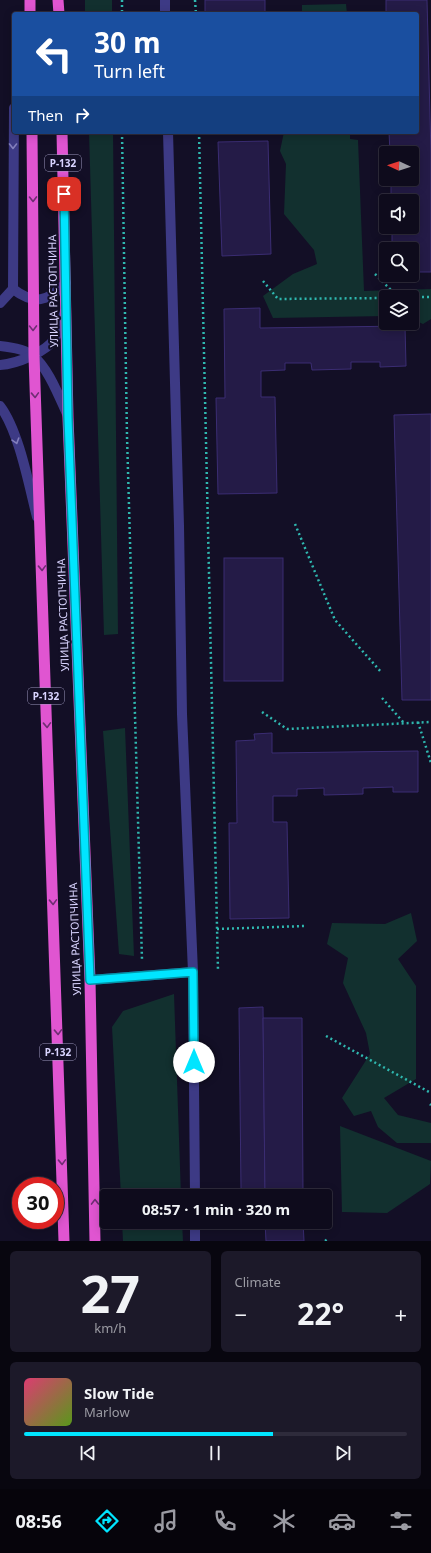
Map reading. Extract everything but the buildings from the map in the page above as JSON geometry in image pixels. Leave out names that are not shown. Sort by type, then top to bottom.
[{"type":"highway","points":[[30,0],[30,12]]},
{"type":"highway","points":[[58,0],[58,12]]},
{"type":"highway","name":"УЛИЦА РАСТОПЧИНА","points":[[32,134],[34,356],[64,1241]]},
{"type":"highway","name":"УЛИЦА РАСТОПЧИНА","points":[[62,134],[68,418],[90,980],[95,1241]]},
{"type":"street","points":[[164,0],[165,12]]},
{"type":"street","points":[[0,303],[13,289],[14,134]]},
{"type":"street","points":[[168,134],[179,526],[182,714],[193,972],[194,1189]]},
{"type":"street","points":[[13,289],[24,298],[46,299],[56,293],[66,283]]},
{"type":"street","points":[[0,365],[18,362],[34,356],[55,339],[66,308]]},
{"type":"street","points":[[0,346],[19,350],[34,356],[49,376],[68,418]]},
{"type":"street","points":[[0,406],[5,412],[15,438],[40,528]]},
{"type":"street","points":[[90,980],[193,972]]},
{"type":"street","points":[[195,1229],[195,1241]]},
{"type":"path","points":[[122,0],[122,12]]},
{"type":"path","points":[[196,0],[196,12]]},
{"type":"path","points":[[122,134],[127,428],[142,977]]},
{"type":"path","points":[[199,134],[218,971]]},
{"type":"path","points":[[375,274],[391,290]]},
{"type":"path","points":[[263,281],[278,299],[379,298]]},
{"type":"path","points":[[419,297],[431,297]]},
{"type":"path","points":[[296,524],[335,620],[381,672]]},
{"type":"path","points":[[382,698],[404,723]]},
{"type":"path","points":[[262,712],[287,729],[431,722]]},
{"type":"path","points":[[418,722],[431,763]]},
{"type":"path","points":[[217,929],[305,926]]},
{"type":"path","points":[[326,1036],[431,1092]]},
{"type":"green space","points":[[85,0],[112,0],[112,12],[85,12]]},
{"type":"green space","points":[[346,4],[347,12],[302,12],[302,5]]},
{"type":"green space","points":[[89,134],[113,134],[118,634],[104,635]]},
{"type":"green space","points":[[284,134],[350,134],[350,139],[358,140],[364,291],[379,291],[379,316],[273,318],[263,296],[293,274],[317,264],[314,250],[284,214],[286,164],[280,151]]},
{"type":"green space","points":[[431,289],[431,319],[423,324],[419,322],[419,290],[398,290]]},
{"type":"green space","points":[[125,728],[134,956],[119,954],[103,731]]},
{"type":"green space","points":[[411,913],[417,941],[398,959],[416,986],[416,1079],[384,1098],[398,1115],[431,1123],[431,1143],[397,1143],[378,1127],[371,1111],[354,1116],[342,1098],[370,1054],[366,1033],[343,983],[348,958],[327,944],[332,923],[385,924]]},
{"type":"green space","points":[[174,994],[181,1189],[121,1189],[112,1027],[123,1011]]},
{"type":"green space","points":[[340,1126],[431,1161],[430,1184],[387,1213],[342,1212]]},
{"type":"green space","points":[[122,1229],[182,1229],[183,1241],[123,1241]]},
{"type":"route","points":[[64,194],[68,418],[90,980],[193,972],[194,1062]]}]
